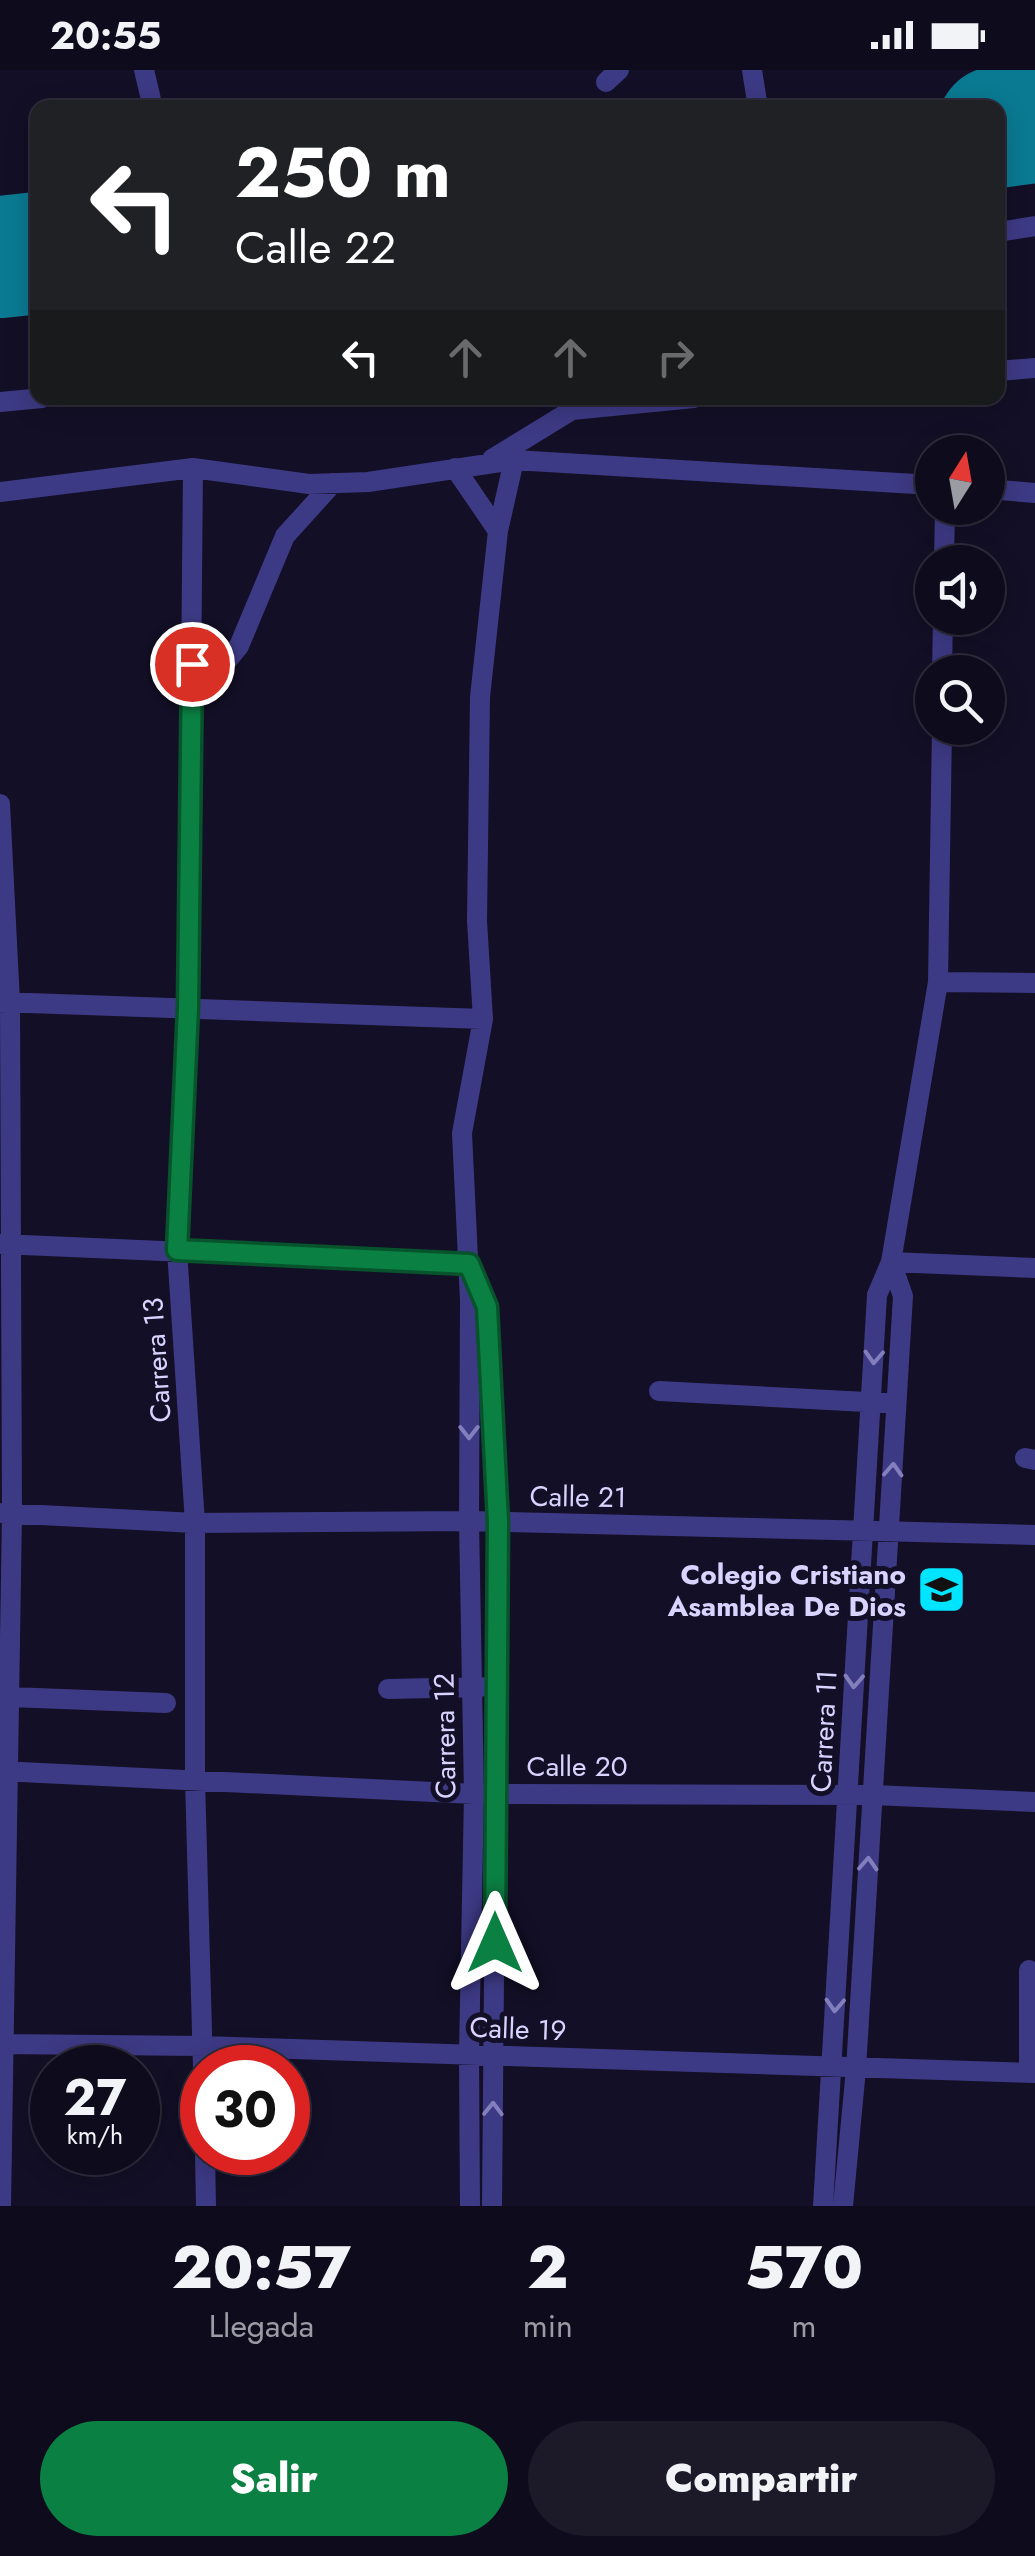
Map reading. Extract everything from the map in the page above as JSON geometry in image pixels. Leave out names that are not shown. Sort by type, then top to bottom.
[{"type":"street","points":[[144,70],[151,100]]},
{"type":"street","points":[[752,70],[757,100]]},
{"type":"street","points":[[1005,231],[1035,226]]},
{"type":"street","points":[[1005,370],[1035,368]]},
{"type":"street","points":[[0,402],[30,399]]},
{"type":"street","points":[[486,462],[572,410],[623,405]]},
{"type":"street","points":[[0,492],[193,468],[310,484],[368,482],[514,460],[915,484]]},
{"type":"street","name":"Carrera 12","points":[[492,2206],[494,2056],[485,1793],[472,1687],[469,1264],[462,1133],[483,1019],[476,921],[480,697],[498,530],[514,460]]},
{"type":"street","name":"Carrera 13","points":[[193,468],[188,1008],[177,1250],[195,1523],[195,1779],[202,2045]]},
{"type":"street","points":[[455,468],[498,530]]},
{"type":"street","points":[[191,704],[239,646],[285,536],[333,483]]},
{"type":"street","points":[[1005,490],[1035,493]]},
{"type":"street","name":"Carrera 11","points":[[823,2206],[877,1295],[891,1262],[938,982],[942,745]]},
{"type":"street","points":[[0,804],[10,1697],[3,1772],[0,2206]]},
{"type":"street","points":[[938,982],[1035,983]]},
{"type":"street","points":[[5,1002],[483,1019]]},
{"type":"street","points":[[5,1244],[469,1264]]},
{"type":"street","points":[[891,1262],[1035,1268]]},
{"type":"street","name":"Carrera 11","points":[[843,2206],[856,2069],[903,1296],[891,1262]]},
{"type":"street","name":"Carrera 12","points":[[469,1264],[487,1307],[498,1522],[496,1687],[485,1793],[469,2055],[470,2206]]},
{"type":"street","points":[[659,1391],[897,1403]]},
{"type":"street","name":"Calle 21","points":[[6,1513],[195,1523],[469,1521],[1035,1535]]},
{"type":"street","points":[[388,1689],[496,1687]]},
{"type":"street","points":[[10,1697],[166,1703]]},
{"type":"street","name":"Calle 20","points":[[3,1772],[485,1793],[872,1795],[1035,1802]]},
{"type":"street","points":[[1028,1970],[1032,2073]]},
{"type":"street","name":"Calle 19","points":[[2,2044],[180,2046]]},
{"type":"street","name":"Calle 19","points":[[310,2050],[1032,2073]]},
{"type":"street","points":[[205,2175],[206,2206]]},
{"type":"runway","points":[[1005,126],[1035,122]]},
{"type":"runway","points":[[0,257],[30,254]]},
{"type":"place","name":"Colegio Cristiano Asamblea De Dios","points":[[941,1590]]},
{"type":"route","points":[[192,664],[188,1008],[177,1250],[469,1264],[487,1307],[498,1522],[495,1943]]}]
